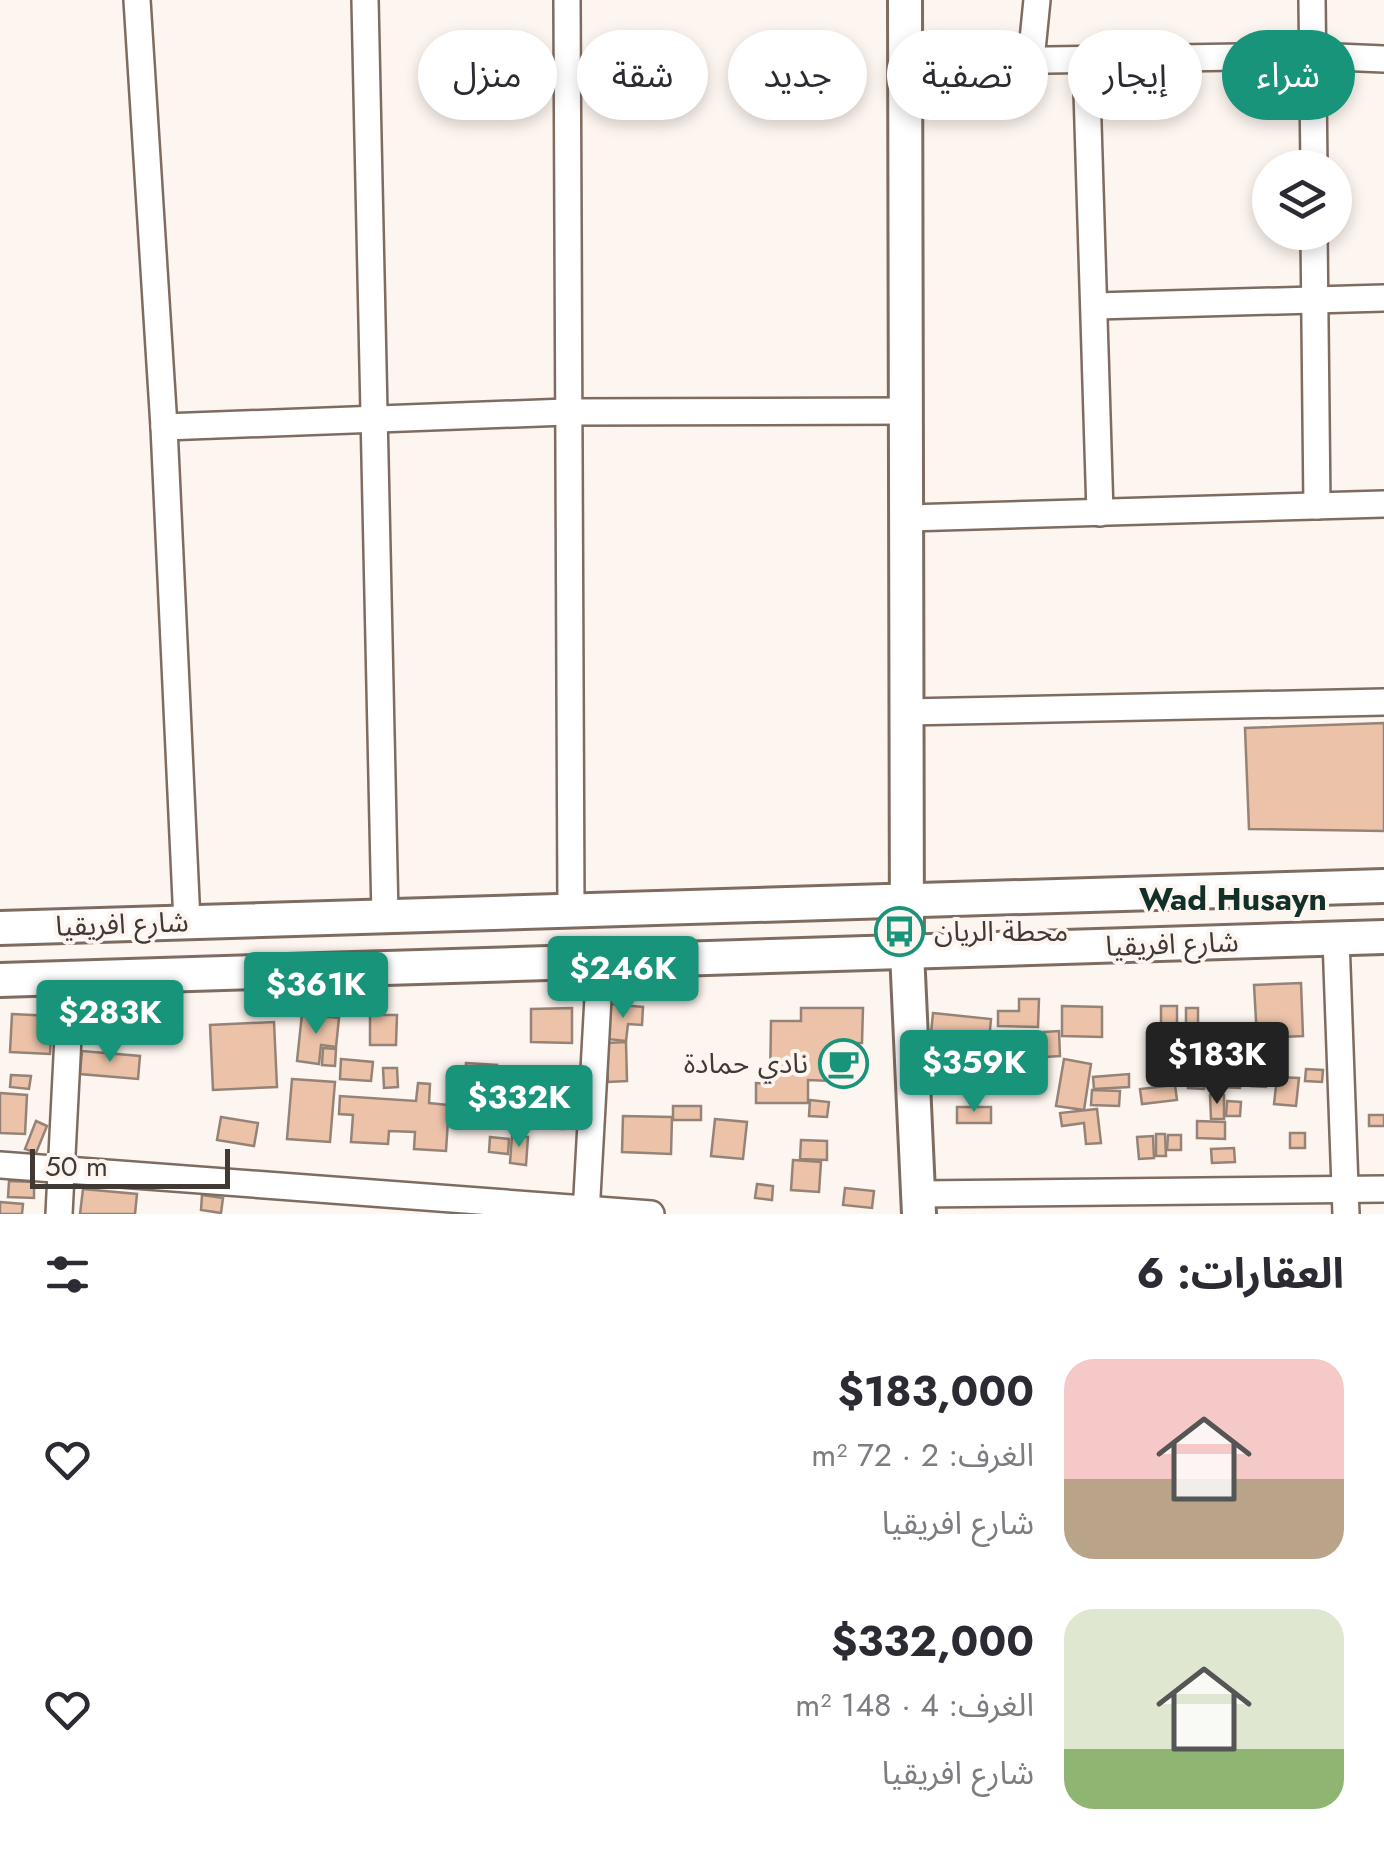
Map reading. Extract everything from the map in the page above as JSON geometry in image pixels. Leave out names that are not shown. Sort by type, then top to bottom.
[{"type":"street","points":[[137,0],[164,427],[187,922]]},
{"type":"street","points":[[366,0],[385,916]]},
{"type":"street","points":[[567,0],[571,910]]},
{"type":"street","points":[[905,0],[905,30]]},
{"type":"street","points":[[1034,30],[1037,0]]},
{"type":"street","points":[[1312,0],[1312,30]]},
{"type":"street","points":[[1355,58],[1384,59]]},
{"type":"street","points":[[905,120],[907,952],[918,1204],[1346,1202],[1384,1188]]},
{"type":"street","points":[[1088,120],[1100,513]]},
{"type":"street","points":[[1313,120],[1314,150]]},
{"type":"street","points":[[1314,250],[1317,506]]},
{"type":"street","points":[[1096,306],[1384,298]]},
{"type":"street","points":[[164,427],[566,412],[907,412]]},
{"type":"street","points":[[908,518],[1384,504]]},
{"type":"street","points":[[906,712],[1384,702]]},
{"type":"street","name":"شارع افريقيا","points":[[0,928],[1384,886]]},
{"type":"street","name":"شارع افريقيا","points":[[0,980],[1384,937]]},
{"type":"street","points":[[1336,939],[1346,1202]]},
{"type":"street","points":[[586,1211],[600,962]]},
{"type":"street","points":[[59,1214],[71,978]]},
{"type":"street","points":[[0,1165],[651,1214]]},
{"type":"building","points":[[1384,723],[1384,831],[1249,829],[1245,728]]},
{"type":"building","points":[[1301,983],[1303,1036],[1257,1038],[1254,985]]},
{"type":"building","points":[[1019,999],[1039,999],[1038,1027],[998,1026],[998,1011],[1019,1011]]},
{"type":"building","points":[[610,1004],[643,1007],[642,1025],[628,1024],[626,1041],[607,1039]]},
{"type":"building","points":[[1062,1006],[1102,1007],[1102,1037],[1062,1036]]},
{"type":"building","points":[[1161,1006],[1177,1006],[1177,1026],[1161,1026]]},
{"type":"building","points":[[572,1008],[572,1043],[531,1042],[531,1009]]},
{"type":"building","points":[[801,1008],[863,1008],[862,1043],[832,1043],[832,1081],[808,1080],[808,1103],[756,1103],[756,1083],[770,1084],[771,1021],[801,1021]]},
{"type":"building","points":[[1186,1008],[1198,1008],[1198,1038],[1186,1038]]},
{"type":"building","points":[[933,1013],[991,1019],[984,1092],[957,1090],[962,1048],[930,1044]]},
{"type":"building","points":[[12,1014],[52,1016],[50,1054],[10,1052]]},
{"type":"building","points":[[302,1014],[339,1018],[336,1047],[321,1045],[319,1064],[297,1061]]},
{"type":"building","points":[[370,1015],[397,1015],[396,1045],[370,1045]]},
{"type":"building","points":[[274,1022],[277,1087],[213,1090],[210,1025]]},
{"type":"building","points":[[1059,1031],[1060,1056],[1045,1057],[1044,1032]]},
{"type":"building","points":[[1282,1038],[1285,1056],[1241,1064],[1238,1045]]},
{"type":"building","points":[[1187,1039],[1199,1039],[1199,1055],[1187,1055]]},
{"type":"building","points":[[626,1042],[627,1081],[608,1082],[606,1043]]},
{"type":"building","points":[[323,1048],[336,1049],[335,1066],[322,1065]]},
{"type":"building","points":[[82,1051],[140,1056],[138,1079],[80,1074]]},
{"type":"building","points":[[341,1059],[373,1062],[371,1081],[340,1079]]},
{"type":"building","points":[[1064,1059],[1091,1064],[1084,1110],[1056,1106]]},
{"type":"building","points":[[466,1063],[497,1065],[495,1110],[510,1111],[511,1077],[536,1078],[535,1096],[564,1097],[563,1129],[463,1125]]},
{"type":"building","points":[[383,1068],[397,1068],[398,1087],[384,1088]]},
{"type":"building","points":[[1224,1069],[1241,1070],[1240,1088],[1223,1087]]},
{"type":"building","points":[[1306,1069],[1323,1070],[1322,1082],[1305,1081]]},
{"type":"building","points":[[1189,1070],[1205,1071],[1204,1089],[1188,1088]]},
{"type":"building","points":[[1253,1071],[1267,1074],[1266,1087],[1251,1086]]},
{"type":"building","points":[[1129,1074],[1129,1087],[1094,1089],[1093,1077]]},
{"type":"building","points":[[11,1075],[31,1076],[29,1089],[10,1087]]},
{"type":"building","points":[[1277,1077],[1299,1078],[1296,1106],[1274,1104]]},
{"type":"building","points":[[292,1079],[335,1082],[330,1142],[287,1139]]},
{"type":"building","points":[[418,1083],[430,1084],[429,1103],[449,1105],[446,1151],[414,1149],[415,1132],[389,1131],[388,1144],[351,1142],[353,1115],[339,1114],[340,1096],[416,1101]]},
{"type":"building","points":[[1175,1085],[1177,1100],[1142,1104],[1140,1089]]},
{"type":"building","points":[[1092,1090],[1120,1091],[1119,1106],[1091,1105]]},
{"type":"building","points":[[0,1093],[27,1095],[25,1134],[0,1133]]},
{"type":"building","points":[[1210,1095],[1224,1095],[1224,1119],[1211,1119]]},
{"type":"building","points":[[810,1100],[829,1102],[827,1117],[809,1116]]},
{"type":"building","points":[[1227,1101],[1241,1102],[1240,1116],[1226,1116]]},
{"type":"building","points":[[673,1106],[701,1106],[701,1120],[673,1120]]},
{"type":"building","points":[[957,1107],[991,1107],[991,1123],[957,1123]]},
{"type":"building","points":[[1097,1109],[1101,1143],[1086,1144],[1084,1123],[1062,1126],[1060,1113]]},
{"type":"building","points":[[1369,1115],[1384,1115],[1384,1126],[1369,1126]]},
{"type":"building","points":[[623,1116],[672,1117],[671,1154],[622,1152]]},
{"type":"building","points":[[221,1117],[258,1123],[254,1146],[217,1140]]},
{"type":"building","points":[[715,1119],[747,1122],[743,1159],[711,1156]]},
{"type":"building","points":[[36,1121],[47,1126],[36,1153],[25,1149]]},
{"type":"building","points":[[1197,1121],[1225,1122],[1225,1139],[1197,1138]]},
{"type":"building","points":[[1290,1133],[1305,1133],[1305,1148],[1290,1148]]},
{"type":"building","points":[[1156,1134],[1165,1134],[1166,1156],[1156,1156]]},
{"type":"building","points":[[1168,1135],[1181,1135],[1181,1150],[1167,1150]]},
{"type":"building","points":[[512,1136],[528,1137],[526,1165],[510,1163]]},
{"type":"building","points":[[1153,1136],[1154,1158],[1139,1159],[1137,1137]]},
{"type":"building","points":[[490,1137],[509,1139],[508,1154],[489,1152]]},
{"type":"building","points":[[801,1140],[827,1141],[827,1160],[800,1159]]},
{"type":"building","points":[[1234,1148],[1235,1162],[1212,1163],[1211,1149]]},
{"type":"building","points":[[793,1160],[821,1162],[819,1192],[791,1190]]},
{"type":"building","points":[[9,1181],[34,1182],[34,1198],[8,1197]]},
{"type":"building","points":[[757,1184],[773,1186],[772,1200],[755,1198]]},
{"type":"building","points":[[845,1188],[874,1191],[872,1208],[843,1205]]},
{"type":"building","points":[[83,1189],[137,1194],[135,1214],[80,1214]]},
{"type":"building","points":[[202,1195],[223,1198],[221,1213],[201,1210]]},
{"type":"building","points":[[0,1202],[23,1204],[22,1214],[0,1214]]},
{"type":"place","name":"محطة الريان","points":[[899,931]]},
{"type":"place","name":"نادي حمادة","points":[[843,1063]]},
{"type":"district","name":"Wad Husayn","points":[[1233,899]]}]
